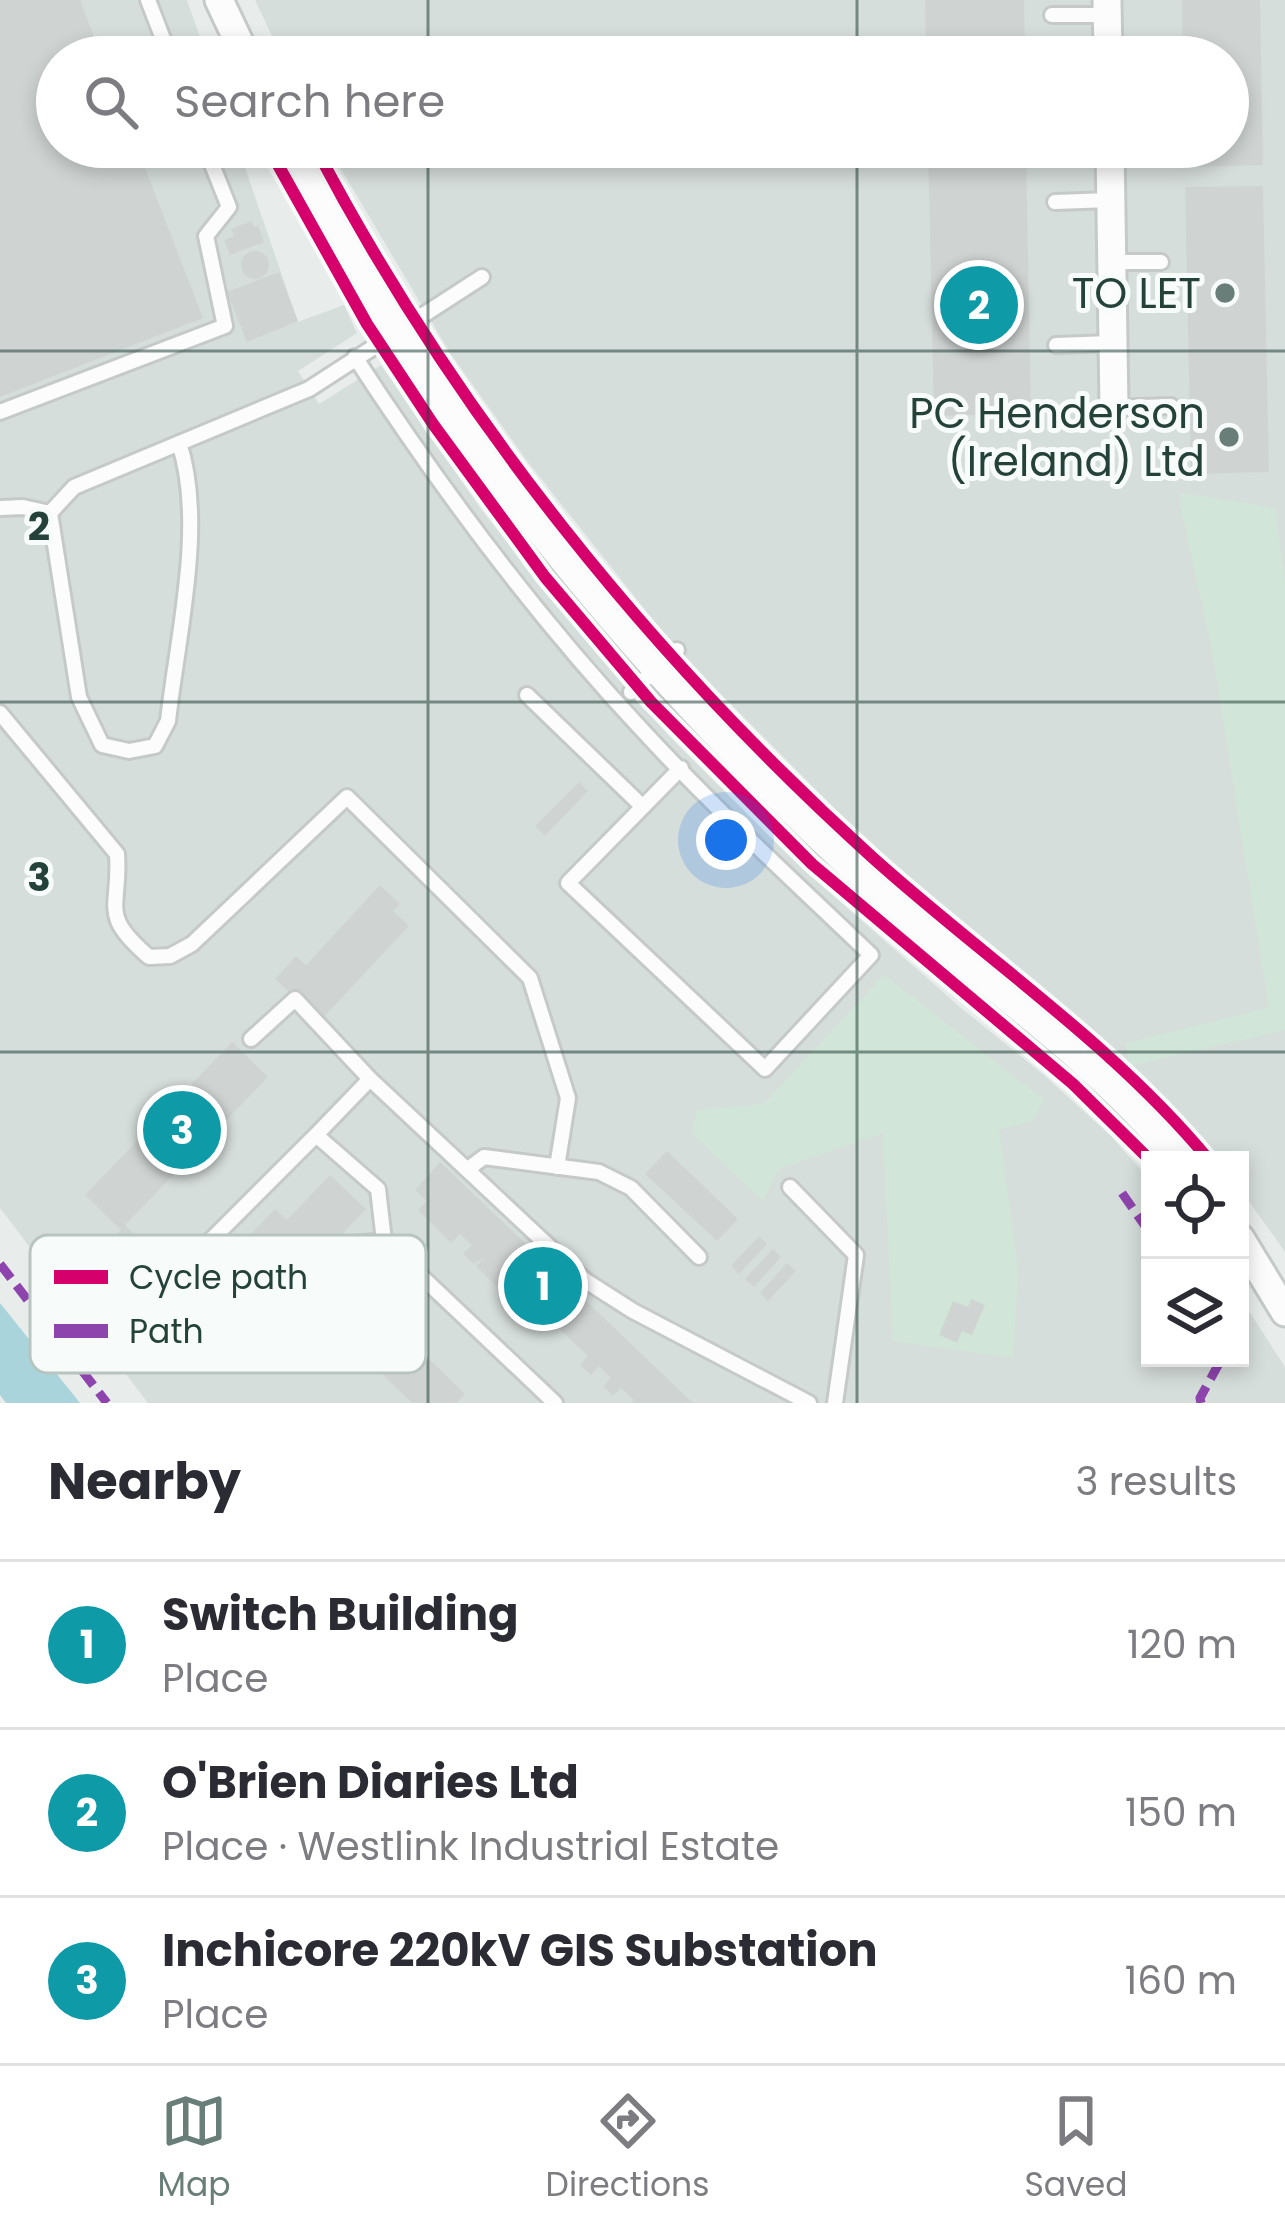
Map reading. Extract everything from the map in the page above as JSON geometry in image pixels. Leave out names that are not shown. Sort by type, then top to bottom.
[{"type":"street","points":[[219,0],[236,36]]},
{"type":"street","points":[[312,168],[396,329],[494,476],[655,669],[818,836],[1071,1052],[1170,1151]]},
{"type":"street","points":[[1110,168],[1114,408]]},
{"type":"street","points":[[1249,1253],[1285,1312]]},
{"type":"lane","points":[[148,0],[162,36]]},
{"type":"lane","points":[[1052,15],[1107,7]]},
{"type":"lane","points":[[0,412],[225,326],[206,236],[229,207],[213,168]]},
{"type":"lane","points":[[1055,202],[1110,200]]},
{"type":"lane","points":[[1110,262],[1161,262]]},
{"type":"lane","points":[[50,513],[74,487],[309,389],[482,277]]},
{"type":"lane","points":[[1056,345],[1111,343]]},
{"type":"lane","points":[[355,357],[514,581],[644,733],[681,768],[871,956],[765,1070],[568,884],[681,768]]},
{"type":"lane","points":[[1114,408],[1171,406]]},
{"type":"lane","points":[[50,513],[80,697],[102,745],[129,751],[155,746],[168,722],[188,547],[189,472],[179,443]]},
{"type":"lane","points":[[0,508],[23,506],[50,513]]},
{"type":"lane","points":[[631,692],[677,650]]},
{"type":"lane","points":[[526,695],[643,807]]},
{"type":"lane","points":[[0,713],[117,854],[113,915],[149,957],[170,956],[192,944],[346,797],[530,978],[568,1098],[557,1167]]},
{"type":"lane","points":[[251,1039],[295,999],[370,1079],[586,1281],[633,1311],[808,1403]]},
{"type":"lane","points":[[216,1235],[370,1079]]},
{"type":"lane","points":[[316,1135],[378,1189],[383,1235]]},
{"type":"lane","points":[[468,1169],[484,1156],[599,1172],[631,1189],[699,1257]]},
{"type":"lane","points":[[790,1186],[856,1255],[836,1403]]},
{"type":"lane","points":[[426,1281],[556,1403]]},
{"type":"shaded area","points":[[0,0],[187,0],[200,36],[36,36],[36,168],[245,168],[298,322],[344,305],[357,333],[298,371],[319,404],[381,365],[481,509],[669,736],[793,860],[1044,1075],[1141,1170],[1141,1367],[1249,1367],[1249,1311],[1285,1367],[1285,1403],[148,1403],[125,1373],[426,1373],[426,1235],[30,1235],[30,1248],[0,1208]]},
{"type":"shaded area","points":[[255,0],[1285,0],[1285,1252],[1249,1202],[1249,1151],[1209,1151],[1118,1053],[858,832],[677,650],[527,461],[450,353],[340,168],[1249,168],[1249,36],[272,36]]},
{"type":"green space","points":[[1182,493],[1275,508],[1285,585],[1285,1030],[1130,1066],[1125,1043],[1269,1008],[1212,650],[1180,504]]},
{"type":"green space","points":[[884,975],[1044,1100],[1032,1121],[999,1130],[1018,1270],[1013,1358],[893,1341],[883,1133],[778,1169],[763,1201],[692,1133],[697,1110],[764,1104]]},
{"type":"water","points":[[0,1303],[30,1340],[30,1373],[56,1373],[80,1403],[6,1403],[0,1395]]},
{"type":"building","points":[[0,0],[80,0],[94,36],[36,36],[36,168],[145,168],[203,318],[0,397]]},
{"type":"building","points":[[925,0],[1024,0],[1025,36],[926,36]]},
{"type":"building","points":[[1182,0],[1260,0],[1263,165],[1249,165],[1249,36],[1183,36]]},
{"type":"building","points":[[928,168],[1026,168],[1031,414],[934,416]]},
{"type":"building","points":[[1263,186],[1269,472],[1191,474],[1185,187]]},
{"type":"building","points":[[252,221],[264,242],[230,255],[224,240],[234,236],[231,229]]},
{"type":"building","points":[[255,251],[265,255],[269,265],[265,275],[255,279],[245,275],[241,265],[245,255]]},
{"type":"building","points":[[279,272],[298,321],[247,342],[227,292]]},
{"type":"building","points":[[579,782],[588,791],[545,836],[535,826]]},
{"type":"building","points":[[380,885],[400,904],[393,911],[409,926],[320,1021],[275,979],[296,956],[306,965]]},
{"type":"building","points":[[232,1042],[268,1077],[125,1225],[135,1235],[116,1235],[121,1230],[85,1195]]},
{"type":"building","points":[[667,1151],[738,1219],[717,1241],[645,1174]]},
{"type":"building","points":[[440,1162],[693,1403],[631,1403],[634,1400],[621,1388],[613,1396],[603,1386],[611,1378],[599,1366],[591,1375],[580,1365],[588,1356],[506,1278],[497,1287],[476,1266],[485,1257],[474,1264],[463,1254],[472,1245],[460,1234],[451,1243],[418,1210],[427,1201],[415,1190]]},
{"type":"building","points":[[330,1175],[366,1209],[341,1235],[250,1235],[275,1209],[287,1220]]},
{"type":"building","points":[[759,1236],[767,1244],[739,1274],[731,1266]]},
{"type":"building","points":[[773,1249],[781,1257],[754,1287],[745,1279]]},
{"type":"building","points":[[787,1263],[796,1271],[768,1301],[760,1293]]},
{"type":"building","points":[[971,1299],[985,1305],[972,1335],[962,1331],[957,1343],[939,1335],[953,1301],[968,1307]]},
{"type":"building","points":[[426,1356],[465,1394],[457,1403],[412,1403],[381,1373],[426,1373]]},
{"type":"marked path","points":[[1122,1193],[1141,1220]]},
{"type":"marked path","points":[[0,1264],[30,1303]]},
{"type":"marked path","points":[[1201,1403],[1217,1367]]},
{"type":"marked path","points":[[84,1373],[107,1403]]},
{"type":"cycle path","points":[[280,168],[367,324],[433,424],[545,577],[651,702],[812,864],[1073,1084],[1141,1151]]},
{"type":"cycle path","points":[[327,168],[370,246],[494,436],[635,614],[711,698],[872,857],[1089,1039],[1201,1151]]},
{"type":"place","name":"TO LET","points":[[1225,293]]},
{"type":"place","name":"O'Brien Diaries Ltd","points":[[979,305]]},
{"type":"place","name":"PC Henderson (Ireland) Ltd","points":[[1229,437]]},
{"type":"place","name":"Inchicore 220kV GIS Substation","points":[[182,1130]]},
{"type":"place","name":"Switch Building","points":[[543,1286]]}]
